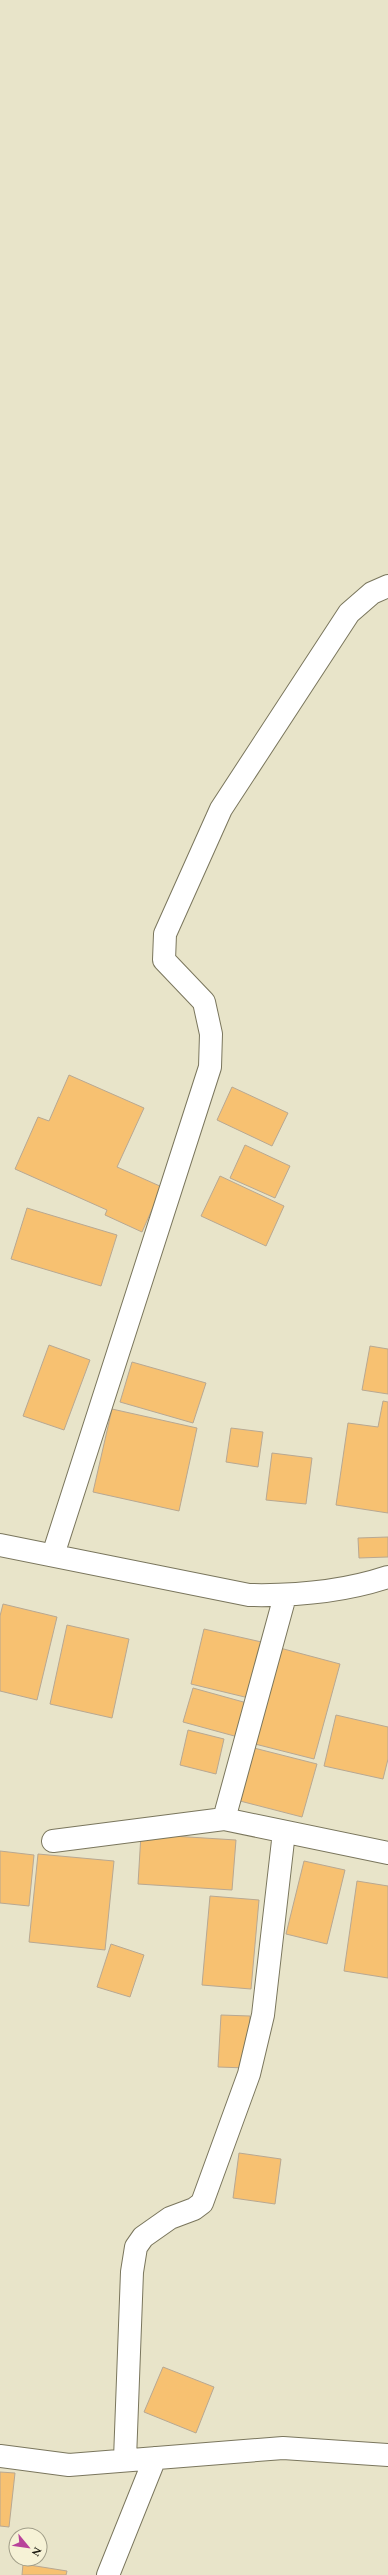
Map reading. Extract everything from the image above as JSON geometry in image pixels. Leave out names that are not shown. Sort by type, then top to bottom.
[{"type":"street","points":[[53,1556],[210,1067],[211,1034],[204,1002],[164,960],[165,934],[221,809],[349,613],[372,593],[388,586]]},
{"type":"street","points":[[0,1545],[249,1595],[286,1596],[362,1586],[388,1577]]},
{"type":"street","points":[[224,1819],[286,1596]]},
{"type":"street","points":[[54,1841],[224,1819],[388,1853]]},
{"type":"street","points":[[125,2459],[132,2272],[136,2247],[152,2228],[170,2218],[194,2209],[202,2203],[207,2194],[213,2170],[249,2074],[263,2015],[284,1832]]},
{"type":"street","points":[[0,2456],[69,2465],[125,2459],[284,2448],[388,2455]]},
{"type":"street","points":[[108,2575],[155,2458]]},
{"type":"building","points":[[69,1075],[144,1108],[117,1167],[162,1187],[142,1232],[105,1215],[107,1210],[15,1169],[38,1117],[49,1121]]},
{"type":"building","points":[[232,1087],[288,1113],[272,1146],[217,1120]]},
{"type":"building","points":[[245,1145],[290,1166],[275,1198],[230,1178]]},
{"type":"building","points":[[220,1176],[284,1206],[266,1246],[201,1216]]},
{"type":"building","points":[[27,1208],[117,1235],[101,1286],[11,1259]]},
{"type":"building","points":[[49,1345],[90,1360],[64,1430],[23,1416]]},
{"type":"building","points":[[370,1346],[388,1349],[388,1394],[362,1390]]},
{"type":"building","points":[[132,1362],[206,1383],[193,1423],[120,1402]]},
{"type":"building","points":[[383,1401],[388,1402],[388,1513],[336,1505],[348,1423],[378,1427]]},
{"type":"building","points":[[112,1409],[197,1428],[179,1511],[93,1492]]},
{"type":"building","points":[[231,1428],[263,1432],[258,1467],[226,1462]]},
{"type":"building","points":[[272,1453],[312,1458],[306,1504],[266,1500]]},
{"type":"building","points":[[388,1537],[388,1557],[359,1558],[358,1538]]},
{"type":"building","points":[[3,1604],[57,1617],[37,1700],[0,1691],[0,1616]]},
{"type":"building","points":[[67,1625],[129,1639],[112,1718],[50,1704]]},
{"type":"building","points":[[204,1629],[266,1643],[253,1699],[191,1684]]},
{"type":"building","points":[[280,1648],[340,1664],[314,1759],[255,1744]]},
{"type":"building","points":[[193,1688],[247,1703],[238,1737],[183,1722]]},
{"type":"building","points":[[336,1715],[388,1727],[388,1759],[383,1779],[324,1766]]},
{"type":"building","points":[[188,1730],[224,1739],[216,1774],[180,1765]]},
{"type":"building","points":[[254,1748],[317,1764],[302,1817],[240,1801]]},
{"type":"building","points":[[141,1834],[236,1840],[232,1890],[138,1884]]},
{"type":"building","points":[[0,1851],[34,1855],[29,1906],[0,1903]]},
{"type":"building","points":[[38,1854],[114,1861],[105,1950],[29,1942]]},
{"type":"building","points":[[304,1861],[345,1870],[327,1944],[286,1934]]},
{"type":"building","points":[[357,1881],[388,1886],[388,1978],[344,1971]]},
{"type":"building","points":[[210,1896],[259,1900],[251,1989],[202,1985]]},
{"type":"building","points":[[111,1944],[144,1955],[130,1997],[97,1987]]},
{"type":"building","points":[[221,2015],[250,2016],[247,2068],[218,2067]]},
{"type":"building","points":[[239,2153],[281,2159],[275,2204],[233,2198]]},
{"type":"building","points":[[163,2367],[214,2387],[196,2433],[144,2412]]},
{"type":"building","points":[[0,2472],[15,2473],[9,2527],[0,2526]]},
{"type":"building","points":[[23,2567],[42,2567],[67,2571],[66,2575],[22,2575]]}]
